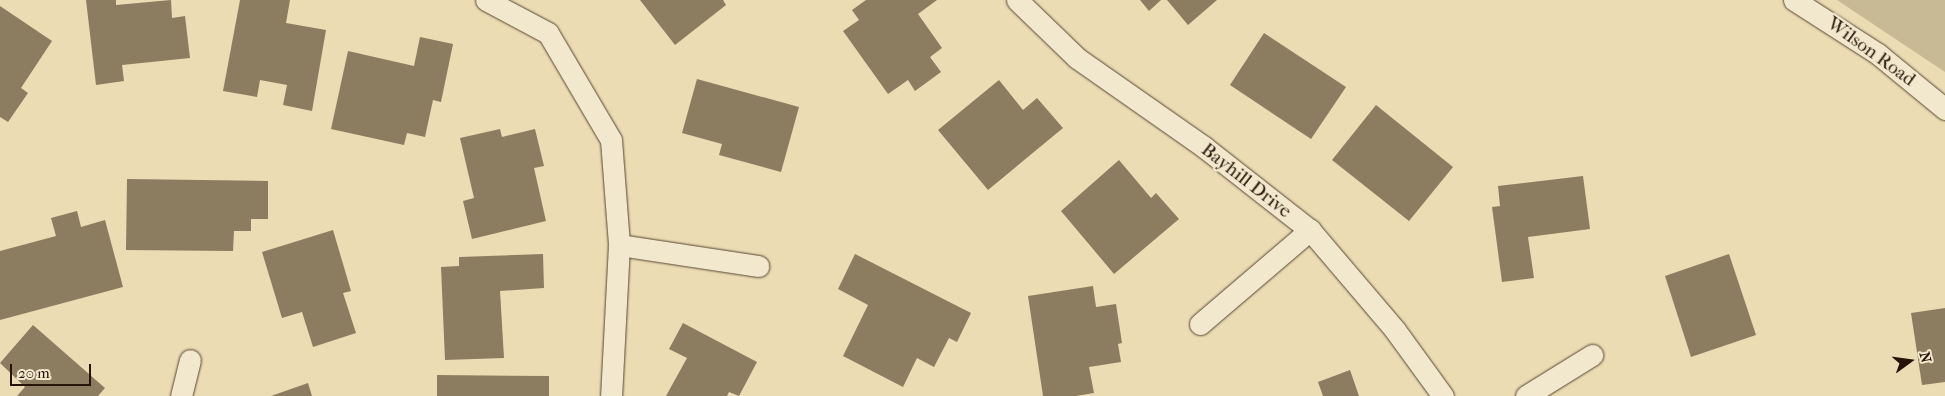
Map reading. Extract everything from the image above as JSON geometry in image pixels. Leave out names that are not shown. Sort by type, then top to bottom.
[{"type":"street","points":[[486,0],[548,33],[611,140],[618,245],[611,396]]},
{"type":"street","name":"Bayhill Drive","points":[[1017,0],[1077,58],[1204,147],[1310,230],[1395,330],[1442,396]]},
{"type":"street","name":"Wilson Road","points":[[1794,0],[1878,54],[1945,109]]},
{"type":"street","points":[[1200,324],[1310,230]]},
{"type":"street","points":[[618,245],[758,266]]},
{"type":"street","points":[[1526,396],[1592,355]]},
{"type":"street","points":[[181,396],[190,360]]},
{"type":"shaded area","points":[[1837,0],[1945,0],[1945,72]]},
{"type":"building","points":[[86,0],[116,0],[116,5],[171,0],[172,18],[185,16],[190,58],[122,65],[124,81],[96,85]]},
{"type":"building","points":[[240,0],[290,0],[286,23],[326,30],[312,111],[283,105],[287,85],[260,80],[257,97],[223,91]]},
{"type":"building","points":[[640,0],[723,0],[726,5],[675,45]]},
{"type":"building","points":[[866,0],[937,0],[918,14],[942,48],[930,57],[941,72],[915,91],[908,80],[888,94],[843,31],[859,20],[852,10]]},
{"type":"building","points":[[1140,0],[1161,0],[1149,11]]},
{"type":"building","points":[[1167,0],[1217,0],[1188,25]]},
{"type":"building","points":[[0,6],[52,41],[21,88],[28,93],[8,122],[0,117]]},
{"type":"building","points":[[1264,33],[1346,87],[1311,139],[1230,85]]},
{"type":"building","points":[[420,37],[453,44],[441,102],[433,100],[425,137],[407,133],[404,145],[331,129],[348,51],[414,66]]},
{"type":"building","points":[[697,79],[799,107],[781,172],[719,155],[722,144],[682,133]]},
{"type":"building","points":[[999,80],[1023,110],[1037,98],[1063,128],[988,190],[938,130]]},
{"type":"building","points":[[1376,105],[1453,167],[1409,221],[1332,160]]},
{"type":"building","points":[[500,129],[502,137],[535,129],[544,166],[534,168],[546,221],[472,239],[463,201],[474,198],[460,138]]},
{"type":"building","points":[[1119,160],[1151,198],[1156,193],[1179,219],[1114,274],[1061,211]]},
{"type":"building","points":[[1583,176],[1590,229],[1528,237],[1534,278],[1502,282],[1492,207],[1500,206],[1498,186]]},
{"type":"building","points":[[127,179],[268,181],[268,219],[251,219],[251,231],[234,231],[233,251],[126,250]]},
{"type":"building","points":[[77,211],[81,227],[105,220],[123,287],[0,320],[0,251],[56,236],[51,218]]},
{"type":"building","points":[[333,230],[351,291],[343,293],[356,333],[313,347],[302,312],[282,318],[262,252]]},
{"type":"building","points":[[543,254],[544,288],[500,291],[504,358],[445,360],[441,267],[459,266],[459,257]]},
{"type":"building","points":[[855,254],[971,313],[957,342],[949,338],[934,367],[917,358],[903,387],[843,356],[868,305],[838,289]]},
{"type":"building","points":[[1729,254],[1756,335],[1691,357],[1665,276]]},
{"type":"building","points":[[1093,286],[1096,307],[1116,304],[1122,343],[1118,344],[1121,362],[1089,367],[1094,393],[1076,396],[1043,396],[1028,296]]},
{"type":"building","points":[[1945,308],[1945,382],[1922,385],[1911,313]]},
{"type":"building","points":[[683,323],[757,362],[739,396],[729,392],[727,396],[666,396],[687,358],[669,349]]},
{"type":"building","points":[[33,325],[105,388],[98,396],[17,396],[25,387],[0,363]]},
{"type":"building","points":[[1350,370],[1359,396],[1323,396],[1318,382]]},
{"type":"building","points":[[437,375],[549,376],[549,396],[437,396]]},
{"type":"building","points":[[308,383],[312,396],[271,396]]}]
